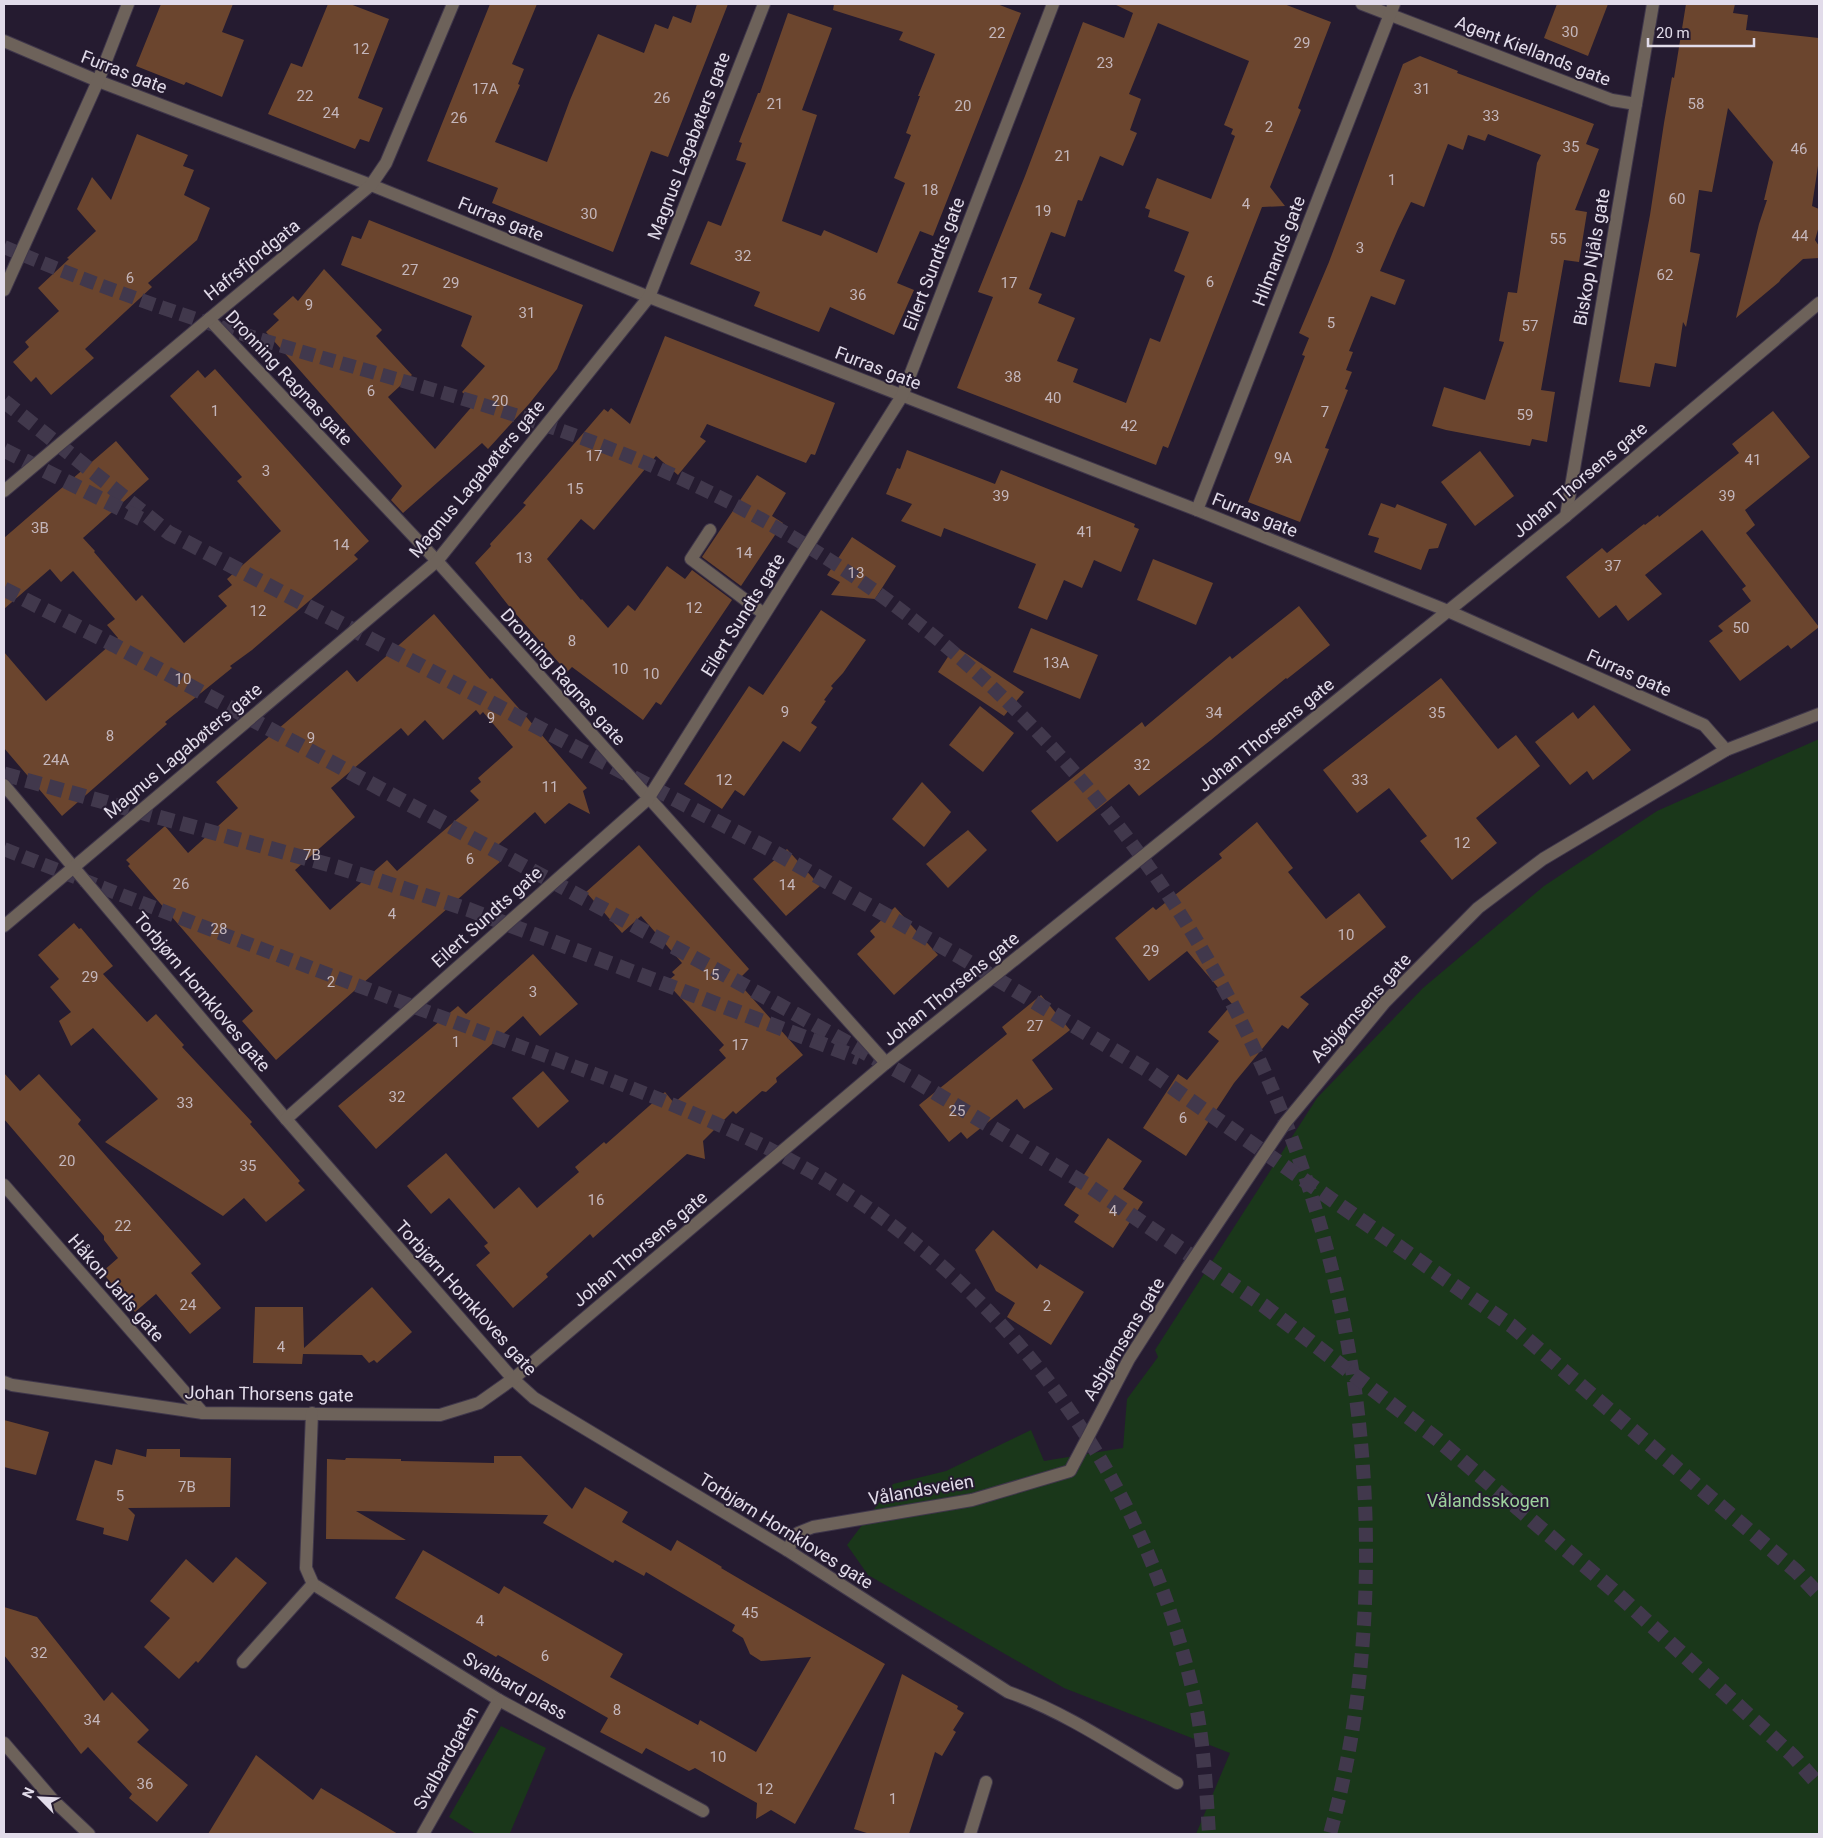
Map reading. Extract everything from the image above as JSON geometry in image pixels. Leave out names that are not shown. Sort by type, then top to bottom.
[{"type":"street","points":[[4,290],[98,81],[128,4]]},
{"type":"street","name":"Hafrsfjordgata","points":[[4,491],[209,318],[371,185],[386,163],[452,4]]},
{"type":"street","name":"Magnus Lagabøters gate","points":[[4,926],[436,561],[649,297],[764,4]]},
{"type":"street","name":"Eilert Sundts gate","points":[[286,1119],[648,799],[902,396],[1053,4]]},
{"type":"street","name":"Agent Kiellands gate","points":[[1362,4],[1392,9],[1612,100],[1636,104]]},
{"type":"street","name":"Biskop Njåls gate","points":[[1566,516],[1653,4]]},
{"type":"street","name":"Hilmands gate","points":[[1197,510],[1392,9]]},
{"type":"street","name":"Furras gate","points":[[4,41],[98,81],[371,185],[649,297],[1197,510],[1448,611],[1704,725],[1726,750]]},
{"type":"street","name":"Johan Thorsens gate","points":[[4,1382],[12,1385],[203,1413],[440,1415],[479,1403],[513,1380],[886,1064],[1566,516],[1819,303]]},
{"type":"street","name":"Dronning Ragnas gate","points":[[209,318],[436,561],[886,1064]]},
{"type":"street","points":[[710,530],[691,559],[764,614]]},
{"type":"street","name":"Asbjørnsens gate","points":[[1070,1471],[1129,1358],[1285,1123],[1385,1002],[1478,908],[1544,859],[1726,750],[1819,714]]},
{"type":"street","name":"Torbjørn Hornkloves gate","points":[[4,785],[286,1119],[513,1380],[534,1398],[787,1550],[1008,1692],[1032,1700],[1064,1716],[1177,1783]]},
{"type":"street","name":"Håkon Jarls gate","points":[[4,1185],[203,1413]]},
{"type":"street","points":[[243,1662],[313,1584],[306,1568],[312,1413]]},
{"type":"street","name":"Vålandsveien","points":[[787,1550],[798,1533],[814,1527],[972,1500],[1070,1471]]},
{"type":"street","name":"Svalbard plass","points":[[313,1584],[499,1700],[703,1811]]},
{"type":"street","name":"Svalbardgaten","points":[[423,1834],[499,1700]]},
{"type":"street","points":[[4,1744],[53,1800],[89,1834]]},
{"type":"street","points":[[970,1834],[986,1782]]},
{"type":"green space","name":"Vålandsskogen","points":[[1819,739],[1819,1834],[1196,1834],[1230,1753],[1064,1688],[868,1575],[847,1545],[893,1484],[946,1471],[1031,1430],[1044,1461],[1123,1448],[1127,1399],[1158,1357],[1155,1350],[1317,1098],[1423,988],[1544,886],[1657,811]]},
{"type":"green space","points":[[501,1726],[546,1748],[510,1833],[512,1834],[476,1834],[449,1817]]},
{"type":"building","points":[[161,4],[233,4],[222,32],[244,40],[222,97],[186,82],[184,85],[136,66]]},
{"type":"building","points":[[328,4],[350,4],[389,19],[358,98],[383,108],[369,142],[360,139],[355,149],[268,114],[291,63],[302,67]]},
{"type":"building","points":[[490,4],[537,4],[512,64],[524,69],[518,84],[520,85],[495,142],[547,162],[570,100],[598,34],[644,53],[655,24],[668,29],[673,16],[691,23],[697,4],[728,4],[668,157],[651,151],[613,252],[492,203],[498,188],[427,161]]},
{"type":"building","points":[[834,4],[997,4],[1021,13],[933,236],[920,231],[897,283],[914,290],[894,335],[830,307],[819,332],[754,306],[760,292],[690,264],[708,221],[721,226],[746,163],[736,160],[742,143],[739,142],[758,93],[760,93],[788,13],[832,28],[802,110],[817,115],[782,221],[821,236],[824,230],[877,253],[905,183],[894,178],[911,135],[906,133],[920,96],[918,96],[935,54],[899,40],[903,32],[833,10]]},
{"type":"building","points":[[1114,4],[1284,4],[1331,22],[1298,108],[1301,110],[1270,187],[1285,206],[1262,207],[1168,448],[1163,446],[1156,465],[957,388],[993,297],[978,292],[1025,176],[1083,22],[1124,38],[1133,13]],"holes":[[[1158,23],[1249,61],[1224,125],[1233,129],[1231,134],[1235,136],[1211,199],[1157,178],[1145,208],[1150,210],[1148,217],[1189,232],[1174,271],[1185,276],[1160,342],[1150,338],[1126,403],[1073,382],[1078,369],[1057,361],[1075,318],[1038,303],[1042,294],[1029,289],[1051,232],[1065,237],[1078,200],[1082,201],[1100,156],[1123,166],[1137,133],[1130,130],[1141,99],[1129,94]]]},
{"type":"building","points":[[1557,4],[1608,4],[1588,56],[1544,38]]},
{"type":"building","points":[[1686,4],[1735,4],[1733,13],[1748,15],[1746,30],[1819,38],[1819,159],[1812,206],[1819,209],[1819,226],[1815,240],[1819,246],[1819,258],[1803,259],[1736,318],[1759,224],[1767,200],[1764,200],[1773,162],[1728,108],[1712,192],[1699,190],[1690,252],[1700,254],[1686,327],[1683,322],[1676,367],[1655,363],[1650,387],[1619,382]]},
{"type":"building","points":[[1420,56],[1458,71],[1457,73],[1594,124],[1586,144],[1599,149],[1575,210],[1587,212],[1579,262],[1564,260],[1541,390],[1555,392],[1547,442],[1532,439],[1530,446],[1432,426],[1444,387],[1485,400],[1504,342],[1499,341],[1508,292],[1517,293],[1537,163],[1541,155],[1488,134],[1485,141],[1468,135],[1463,150],[1448,144],[1424,207],[1411,202],[1398,229],[1380,271],[1405,280],[1395,305],[1371,296],[1349,351],[1353,352],[1346,370],[1352,372],[1345,389],[1348,390],[1325,448],[1329,449],[1300,522],[1248,502],[1305,356],[1302,355],[1309,338],[1299,333],[1329,262],[1403,64]]},
{"type":"building","points":[[137,134],[188,155],[183,166],[194,170],[184,195],[210,208],[197,240],[148,283],[152,287],[85,349],[94,358],[51,395],[36,377],[31,382],[13,362],[29,347],[25,342],[59,311],[38,288],[96,231],[77,209],[92,177],[111,200]]},
{"type":"building","points":[[369,220],[583,305],[557,369],[529,404],[488,449],[482,443],[403,513],[391,500],[402,486],[266,332],[279,320],[273,314],[293,296],[298,301],[324,269],[382,330],[376,336],[412,375],[388,397],[435,449],[475,403],[462,392],[485,366],[461,346],[472,316],[341,265],[352,236],[361,239]]},
{"type":"building","points":[[665,336],[835,403],[815,455],[811,454],[806,463],[707,424],[700,437],[706,441],[678,475],[656,456],[594,530],[581,519],[547,559],[581,600],[608,628],[628,605],[635,611],[667,566],[685,579],[692,570],[732,600],[661,705],[656,702],[643,720],[572,667],[567,672],[508,605],[475,563],[526,505],[523,503],[604,409],[608,412],[611,408],[630,424]]},
{"type":"building","points":[[215,369],[369,541],[354,555],[358,559],[252,650],[230,666],[232,668],[165,722],[167,724],[62,816],[4,748],[4,652],[46,701],[118,638],[107,625],[115,619],[73,571],[61,582],[50,569],[4,609],[4,538],[116,441],[149,479],[83,538],[136,601],[142,595],[184,643],[227,606],[218,596],[232,585],[227,579],[281,531],[237,481],[242,477],[170,396],[198,370],[205,378]]},
{"type":"building","points":[[1773,411],[1810,457],[1745,510],[1755,525],[1746,533],[1819,627],[1791,649],[1788,645],[1740,681],[1709,641],[1723,631],[1718,626],[1751,601],[1742,589],[1746,586],[1702,530],[1645,575],[1662,594],[1628,621],[1616,605],[1599,618],[1566,577],[1602,548],[1607,553],[1644,524],[1658,515],[1659,517],[1739,453],[1732,444]]},
{"type":"building","points":[[907,450],[995,484],[1001,470],[1135,524],[1134,527],[1139,529],[1121,572],[1094,560],[1082,588],[1064,580],[1047,620],[1018,608],[1036,564],[944,528],[941,537],[901,521],[912,504],[886,494],[897,468],[900,469]]},
{"type":"building","points":[[1480,451],[1514,496],[1475,526],[1441,482]]},
{"type":"building","points":[[757,475],[786,493],[772,516],[783,523],[741,586],[702,557]]},
{"type":"building","points":[[1381,503],[1395,508],[1397,504],[1447,524],[1438,548],[1429,549],[1421,570],[1374,552],[1379,538],[1368,535]]},
{"type":"building","points":[[852,537],[896,566],[875,599],[831,595],[840,582],[827,575]]},
{"type":"building","points":[[1153,559],[1213,583],[1196,625],[1137,600]]},
{"type":"building","points":[[1299,606],[1330,645],[1139,796],[1129,784],[1057,842],[1031,811],[1142,722],[1145,727],[1230,656],[1232,659]]},
{"type":"building","points":[[821,610],[866,640],[843,673],[831,686],[833,688],[824,700],[826,701],[811,723],[817,727],[800,752],[783,741],[744,796],[735,790],[722,809],[684,784],[749,686],[763,695]]},
{"type":"building","points":[[434,614],[587,788],[583,791],[590,814],[569,803],[545,824],[535,812],[491,851],[500,862],[276,1060],[242,1021],[253,1011],[128,866],[130,864],[126,860],[165,826],[188,853],[238,808],[216,782],[347,670],[357,682]],"holes":[[[476,710],[480,715],[483,712],[513,747],[478,778],[481,782],[470,791],[479,800],[397,871],[387,860],[330,910],[295,870],[355,817],[331,788],[401,728],[408,736],[425,720],[443,740]]]},
{"type":"building","points":[[1031,628],[1098,655],[1080,699],[1013,672]]},
{"type":"building","points":[[955,646],[1024,692],[1004,716],[938,672]]},
{"type":"building","points":[[1441,678],[1498,749],[1516,735],[1540,766],[1476,818],[1497,843],[1452,880],[1420,841],[1427,836],[1389,788],[1357,813],[1323,770]]},
{"type":"building","points":[[1594,705],[1631,750],[1593,780],[1587,771],[1570,785],[1535,742],[1573,712],[1578,719]]},
{"type":"building","points":[[980,706],[1014,733],[983,772],[949,745]]},
{"type":"building","points":[[922,782],[951,812],[924,847],[892,819]]},
{"type":"building","points":[[1257,822],[1293,868],[1288,872],[1326,919],[1359,893],[1386,927],[1300,997],[1309,1004],[1288,1029],[1282,1025],[1234,1083],[1186,1156],[1143,1128],[1178,1074],[1187,1080],[1219,1041],[1208,1032],[1232,1004],[1187,951],[1149,981],[1115,938],[1153,907],[1156,910],[1222,858],[1219,854]]},
{"type":"building","points":[[968,830],[987,850],[948,888],[926,864]]},
{"type":"building","points":[[639,845],[749,969],[737,981],[803,1055],[776,1078],[777,1082],[766,1092],[762,1091],[736,1114],[733,1111],[703,1141],[705,1159],[687,1154],[593,1238],[590,1234],[546,1274],[548,1277],[513,1308],[476,1265],[490,1253],[484,1246],[488,1243],[449,1198],[431,1214],[407,1186],[446,1153],[494,1209],[519,1187],[537,1208],[579,1172],[575,1167],[604,1142],[606,1144],[665,1092],[674,1103],[726,1058],[719,1050],[724,1045],[666,982],[675,975],[672,972],[682,963],[641,916],[622,933],[586,892]]},
{"type":"building","points":[[787,849],[820,886],[786,916],[753,879]]},
{"type":"building","points":[[895,907],[938,955],[894,995],[857,954],[875,937],[870,931]]},
{"type":"building","points":[[74,923],[79,929],[81,928],[113,966],[103,974],[147,1022],[156,1014],[184,1045],[182,1047],[252,1122],[250,1124],[300,1181],[298,1183],[305,1190],[266,1222],[244,1198],[223,1216],[105,1142],[158,1099],[93,1028],[71,1046],[59,1021],[71,1012],[50,987],[59,979],[38,955]]},
{"type":"building","points":[[533,954],[578,1004],[540,1036],[523,1016],[376,1149],[338,1106],[458,1006],[466,1014]]},
{"type":"building","points":[[1041,995],[1070,1030],[1032,1060],[1053,1089],[1024,1109],[1017,1099],[967,1139],[961,1132],[949,1142],[919,1105],[1007,1034],[1002,1027]]},
{"type":"building","points":[[543,1071],[569,1101],[538,1128],[512,1098]]},
{"type":"building","points":[[4,1073],[20,1091],[39,1074],[81,1120],[78,1124],[201,1264],[191,1273],[221,1308],[190,1334],[156,1294],[135,1312],[102,1272],[118,1258],[104,1240],[104,1236],[4,1119]]},
{"type":"building","points":[[1108,1138],[1142,1161],[1123,1189],[1143,1202],[1113,1248],[1074,1222],[1079,1215],[1064,1205]]},
{"type":"building","points":[[993,1230],[1037,1269],[1040,1264],[1084,1292],[1051,1345],[1007,1317],[1015,1303],[996,1291],[975,1250]]},
{"type":"building","points":[[372,1287],[412,1332],[377,1363],[374,1360],[369,1363],[362,1355],[303,1354],[302,1364],[253,1363],[255,1307],[303,1307],[304,1348]]},
{"type":"building","points":[[4,1420],[49,1432],[36,1475],[4,1467]]},
{"type":"building","points":[[116,1449],[146,1457],[147,1449],[180,1449],[180,1457],[231,1458],[230,1507],[128,1508],[135,1515],[128,1541],[103,1534],[104,1528],[76,1520],[95,1460],[112,1465]]},
{"type":"building","points":[[494,1456],[521,1456],[572,1509],[585,1487],[628,1512],[622,1522],[671,1551],[677,1540],[721,1568],[885,1664],[795,1824],[771,1810],[756,1819],[757,1803],[695,1768],[689,1771],[646,1748],[642,1754],[600,1732],[608,1718],[498,1655],[496,1657],[395,1598],[423,1550],[499,1594],[504,1586],[623,1654],[610,1677],[698,1725],[700,1720],[756,1752],[811,1657],[761,1661],[750,1654],[743,1638],[732,1631],[735,1625],[646,1572],[644,1576],[615,1560],[613,1563],[543,1523],[548,1515],[356,1511],[406,1540],[326,1539],[327,1459],[401,1459],[401,1461],[494,1463]]},
{"type":"building","points":[[236,1557],[267,1583],[198,1663],[196,1661],[179,1679],[144,1647],[170,1618],[150,1601],[186,1559],[213,1583]]},
{"type":"building","points":[[4,1607],[37,1617],[104,1701],[112,1692],[149,1730],[137,1742],[188,1785],[157,1822],[129,1798],[132,1794],[88,1747],[81,1754],[4,1655]]},
{"type":"building","points":[[902,1674],[958,1706],[957,1709],[964,1713],[953,1730],[956,1732],[942,1756],[935,1752],[909,1834],[870,1834],[854,1829]]},
{"type":"building","points":[[256,1755],[313,1800],[321,1788],[398,1834],[208,1834]]},
{"type":"tunnel","points":[[4,247],[148,303],[295,350],[474,402],[591,441],[649,464],[705,490],[850,574],[980,676],[1093,795],[1188,927],[1265,1072],[1320,1226],[1355,1387],[1366,1554],[1364,1625],[1357,1696],[1346,1765],[1330,1834]]},
{"type":"tunnel","points":[[4,401],[169,533],[769,849],[962,958],[1150,1072],[1512,1326],[1796,1571],[1819,1595]]},
{"type":"tunnel","points":[[4,450],[141,519]]},
{"type":"tunnel","points":[[4,589],[114,645],[709,966],[909,1077],[1089,1186],[1263,1305],[1437,1439],[1613,1590],[1793,1756],[1819,1785]]},
{"type":"tunnel","points":[[4,774],[337,867],[470,910],[859,1058]]},
{"type":"tunnel","points":[[4,849],[638,1091],[726,1128],[810,1171],[881,1217],[945,1269],[1004,1327],[1056,1391],[1101,1460],[1139,1534],[1170,1611],[1193,1692],[1202,1745],[1209,1834]]}]
